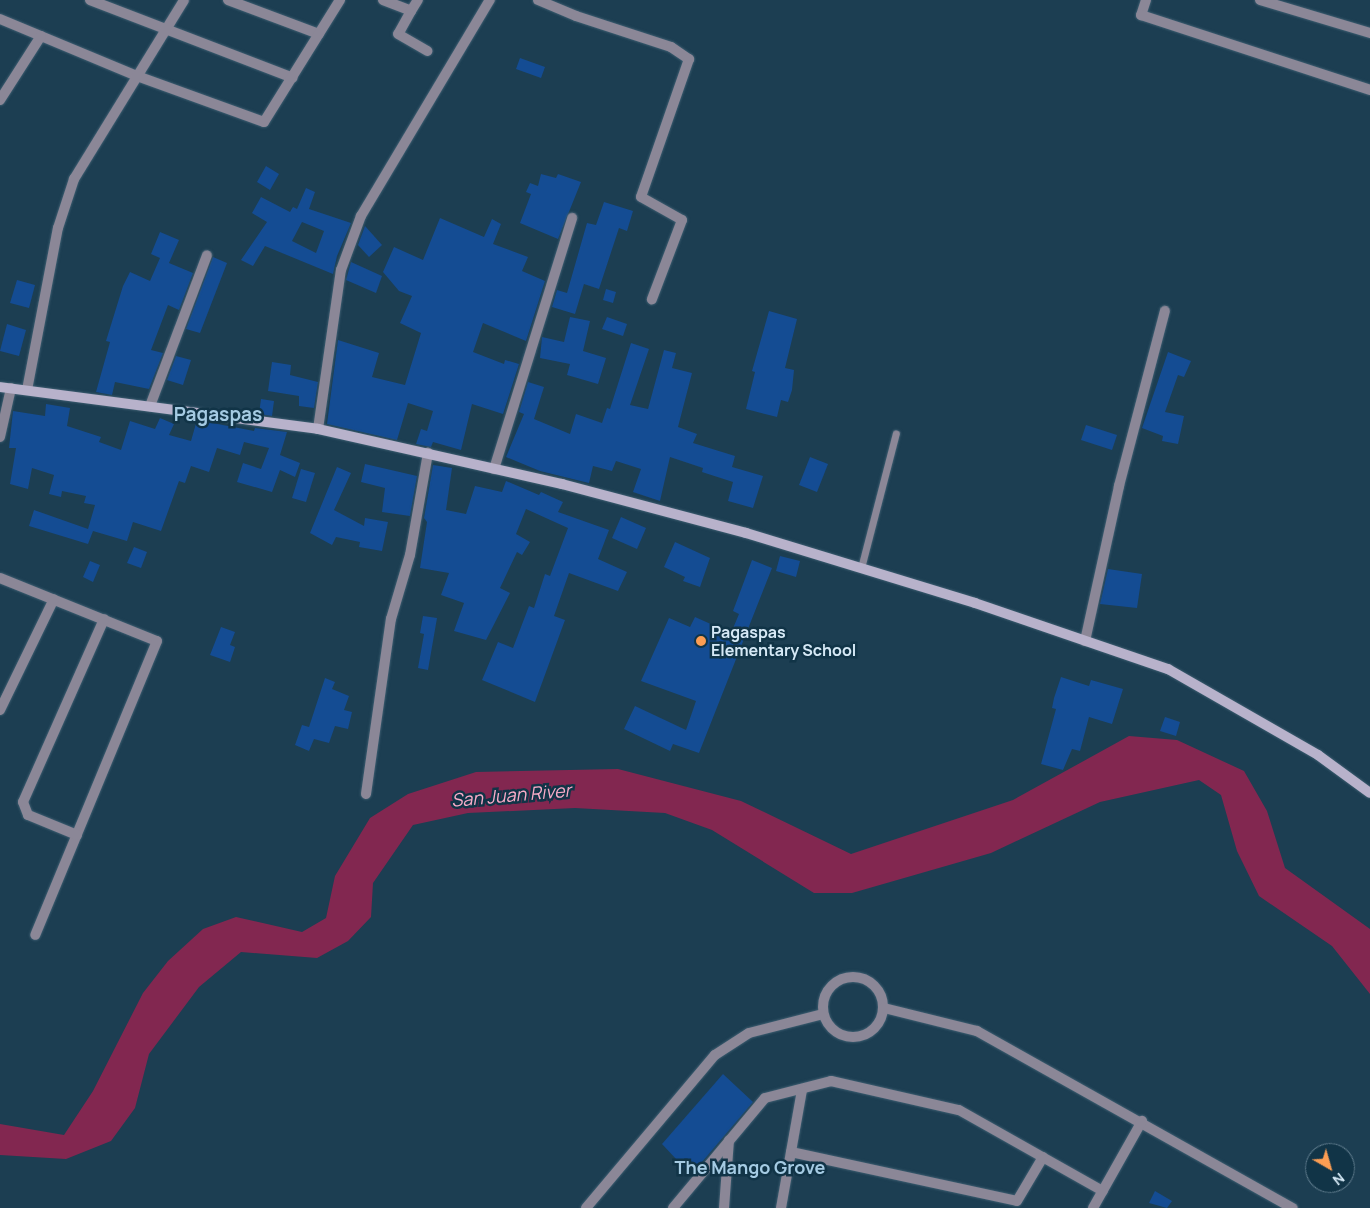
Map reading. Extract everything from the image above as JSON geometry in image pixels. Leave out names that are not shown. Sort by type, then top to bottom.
[{"type":"main road","points":[[0,386],[318,429],[494,469],[746,533],[861,568],[1168,669],[1318,755],[1370,794]]},
{"type":"street","points":[[90,0],[293,78]]},
{"type":"street","points":[[27,390],[58,228],[74,179],[184,0]]},
{"type":"street","points":[[228,0],[319,34]]},
{"type":"street","points":[[0,19],[137,76],[264,122],[340,0]]},
{"type":"street","points":[[383,0],[411,11]]},
{"type":"street","points":[[418,0],[398,34],[428,51]]},
{"type":"street","points":[[318,429],[341,270],[361,216],[490,0]]},
{"type":"street","points":[[538,0],[576,16],[671,47],[689,59],[641,197],[682,220],[652,300]]},
{"type":"street","points":[[1146,0],[1141,15],[1370,90]]},
{"type":"street","points":[[1260,0],[1370,33]]},
{"type":"street","points":[[0,100],[40,36]]},
{"type":"street","points":[[494,469],[572,218]]},
{"type":"street","points":[[150,406],[207,255]]},
{"type":"street","points":[[1084,641],[1119,486],[1165,310]]},
{"type":"street","points":[[0,437],[11,388]]},
{"type":"street","points":[[366,794],[392,619],[410,555],[428,454]]},
{"type":"street","points":[[0,578],[157,641],[35,935]]},
{"type":"street","points":[[0,710],[54,599]]},
{"type":"street","points":[[77,835],[28,814],[23,802],[104,619]]},
{"type":"street","points":[[845,977],[868,980],[882,996],[884,1008],[881,1020],[873,1031],[861,1037],[848,1037],[836,1033],[823,1014],[827,991],[845,977]]},
{"type":"street","points":[[884,1008],[977,1031],[1142,1121],[1293,1208]]},
{"type":"street","points":[[586,1208],[715,1055],[750,1033],[823,1014]]},
{"type":"street","points":[[673,1208],[765,1098],[831,1081],[960,1110],[1102,1191]]},
{"type":"street","points":[[781,1208],[802,1090]]},
{"type":"street","points":[[1093,1208],[1142,1121]]},
{"type":"street","points":[[724,1208],[729,1140]]},
{"type":"street","points":[[791,1152],[1017,1201],[1043,1157]]},
{"type":"lane","points":[[861,568],[896,433]]},
{"type":"water","name":"San Juan River","points":[[1129,736],[1177,740],[1244,771],[1267,811],[1285,868],[1370,929],[1370,994],[1332,946],[1259,896],[1237,851],[1221,795],[1199,780],[1100,802],[991,853],[852,893],[814,893],[712,830],[665,813],[575,808],[468,813],[413,825],[373,883],[371,917],[348,941],[317,958],[241,952],[199,987],[149,1054],[135,1108],[111,1141],[66,1159],[0,1155],[0,1124],[64,1135],[93,1091],[143,993],[168,961],[203,929],[236,917],[302,932],[326,918],[335,876],[370,818],[408,794],[476,772],[618,769],[741,801],[851,854],[1013,800]]},
{"type":"building","points":[[520,58],[545,67],[541,78],[516,69]]},
{"type":"building","points":[[266,166],[279,174],[270,190],[257,182]]},
{"type":"building","points":[[541,174],[556,178],[558,174],[581,182],[558,239],[520,223],[531,194],[526,192],[530,183],[538,186]]},
{"type":"building","points":[[306,188],[315,192],[309,209],[351,223],[337,256],[333,274],[265,246],[253,266],[241,260],[267,222],[252,213],[261,197],[290,212],[293,207],[297,209]],"holes":[[[302,222],[324,231],[316,253],[292,241]]]},
{"type":"building","points":[[604,202],[633,211],[627,231],[619,228],[599,289],[584,284],[575,314],[552,307],[557,290],[567,293],[587,223],[596,225]]},
{"type":"building","points":[[440,218],[484,237],[492,219],[501,224],[493,244],[528,257],[522,271],[545,281],[526,341],[483,323],[473,352],[504,364],[505,360],[519,364],[503,414],[472,404],[461,450],[433,442],[431,447],[416,444],[421,429],[427,431],[433,411],[408,403],[397,440],[327,424],[338,340],[379,353],[372,377],[405,385],[421,333],[400,323],[412,296],[399,291],[383,272],[394,247],[423,260]]},
{"type":"building","points":[[365,226],[382,245],[369,257],[358,245]]},
{"type":"building","points":[[160,232],[179,240],[169,263],[193,273],[179,310],[168,305],[151,350],[163,353],[149,389],[115,382],[112,395],[96,392],[110,342],[106,341],[123,286],[130,272],[150,281],[160,258],[151,254]]},
{"type":"building","points":[[213,257],[227,263],[200,333],[186,329]]},
{"type":"building","points":[[351,262],[382,276],[376,293],[346,280]]},
{"type":"building","points":[[17,280],[35,285],[29,308],[10,303]]},
{"type":"building","points":[[606,289],[616,292],[613,303],[603,300]]},
{"type":"building","points":[[769,311],[797,319],[785,368],[794,370],[792,390],[788,402],[781,400],[777,417],[746,409],[755,372],[752,371]]},
{"type":"building","points":[[570,317],[590,321],[583,351],[606,358],[598,384],[567,375],[570,364],[540,358],[542,337],[564,342]]},
{"type":"building","points":[[607,317],[627,324],[623,336],[602,329]]},
{"type":"building","points":[[7,324],[26,330],[19,356],[0,351]]},
{"type":"building","points":[[631,343],[649,349],[630,405],[648,409],[664,350],[676,353],[672,368],[692,373],[678,427],[697,434],[693,443],[735,456],[732,467],[763,476],[753,508],[728,501],[733,482],[702,472],[703,468],[670,457],[660,501],[633,492],[641,469],[616,461],[612,471],[593,466],[589,483],[540,471],[506,457],[524,414],[519,412],[528,382],[544,387],[534,419],[570,434],[576,414],[602,423],[607,408],[610,409]]},
{"type":"building","points":[[1168,352],[1191,361],[1184,377],[1178,375],[1165,412],[1184,416],[1178,444],[1162,441],[1163,436],[1142,428]]},
{"type":"building","points":[[176,356],[191,360],[183,385],[167,380]]},
{"type":"building","points":[[272,362],[291,365],[290,375],[318,382],[314,408],[299,406],[299,396],[268,391]]},
{"type":"building","points":[[261,399],[274,401],[272,416],[259,414]]},
{"type":"building","points":[[46,404],[70,408],[67,426],[101,437],[99,442],[121,450],[130,421],[155,429],[160,418],[174,424],[169,435],[191,441],[197,420],[254,431],[255,428],[287,432],[280,455],[300,463],[295,477],[280,470],[272,492],[237,482],[243,463],[261,469],[269,448],[244,442],[240,455],[217,448],[209,472],[191,466],[185,483],[179,481],[161,531],[133,522],[127,541],[93,531],[88,544],[29,526],[34,510],[88,529],[95,505],[84,503],[86,496],[62,491],[61,497],[49,494],[54,475],[32,468],[28,489],[10,484],[16,448],[9,448],[13,411],[45,416]]},
{"type":"building","points":[[1086,425],[1117,435],[1112,450],[1081,440]]},
{"type":"building","points":[[810,457],[828,464],[817,492],[799,485]]},
{"type":"building","points":[[365,464],[417,476],[410,516],[382,512],[385,488],[361,482]]},
{"type":"building","points":[[433,465],[452,468],[446,510],[466,514],[475,486],[502,492],[506,481],[539,495],[541,492],[563,502],[558,512],[609,530],[598,559],[627,572],[618,591],[569,573],[554,616],[565,620],[535,702],[482,680],[498,642],[513,648],[529,606],[534,608],[545,574],[550,576],[568,528],[526,509],[516,534],[530,542],[522,555],[517,552],[500,588],[510,593],[486,640],[454,631],[464,603],[441,595],[449,573],[420,568],[427,522],[424,518]]},
{"type":"building","points":[[337,467],[351,473],[334,510],[364,526],[365,518],[388,522],[382,551],[359,547],[360,542],[336,537],[332,545],[310,533]]},
{"type":"building","points":[[301,469],[315,473],[306,502],[292,498]]},
{"type":"building","points":[[621,517],[646,528],[637,549],[612,538]]},
{"type":"building","points":[[675,542],[710,558],[700,587],[683,581],[685,577],[664,567]]},
{"type":"building","points":[[134,547],[147,552],[141,568],[127,563]]},
{"type":"building","points":[[780,556],[800,561],[796,577],[776,571]]},
{"type":"building","points":[[752,560],[772,568],[699,753],[673,744],[670,751],[624,729],[635,706],[686,730],[696,701],[641,681],[669,618],[690,627],[695,617],[731,633],[739,614],[733,611]]},
{"type":"building","points":[[90,561],[100,565],[93,582],[83,577]]},
{"type":"building","points":[[1108,569],[1142,574],[1137,608],[1100,604]]},
{"type":"building","points":[[423,616],[437,618],[428,670],[418,668],[424,634],[420,633]]},
{"type":"building","points":[[221,627],[235,632],[230,645],[235,647],[230,662],[210,655]]},
{"type":"building","points":[[1061,677],[1089,686],[1091,680],[1123,689],[1112,724],[1089,717],[1080,751],[1072,749],[1063,770],[1041,764],[1056,709],[1052,708]]},
{"type":"building","points":[[325,678],[335,682],[332,689],[349,696],[344,710],[352,712],[348,729],[335,726],[329,743],[314,739],[309,751],[295,745],[302,725],[309,727]]},
{"type":"building","points":[[1165,717],[1180,722],[1176,736],[1160,731]]},
{"type":"building","points":[[723,1074],[753,1102],[691,1175],[662,1144]]},
{"type":"building","points":[[1155,1191],[1172,1201],[1167,1208],[1149,1203]]},
{"type":"place","name":"Pagaspas Elementary School","points":[[701,641]]},
{"type":"district","name":"Pagaspas","points":[[218,415]]},
{"type":"district","name":"The Mango Grove","points":[[750,1167]]}]
